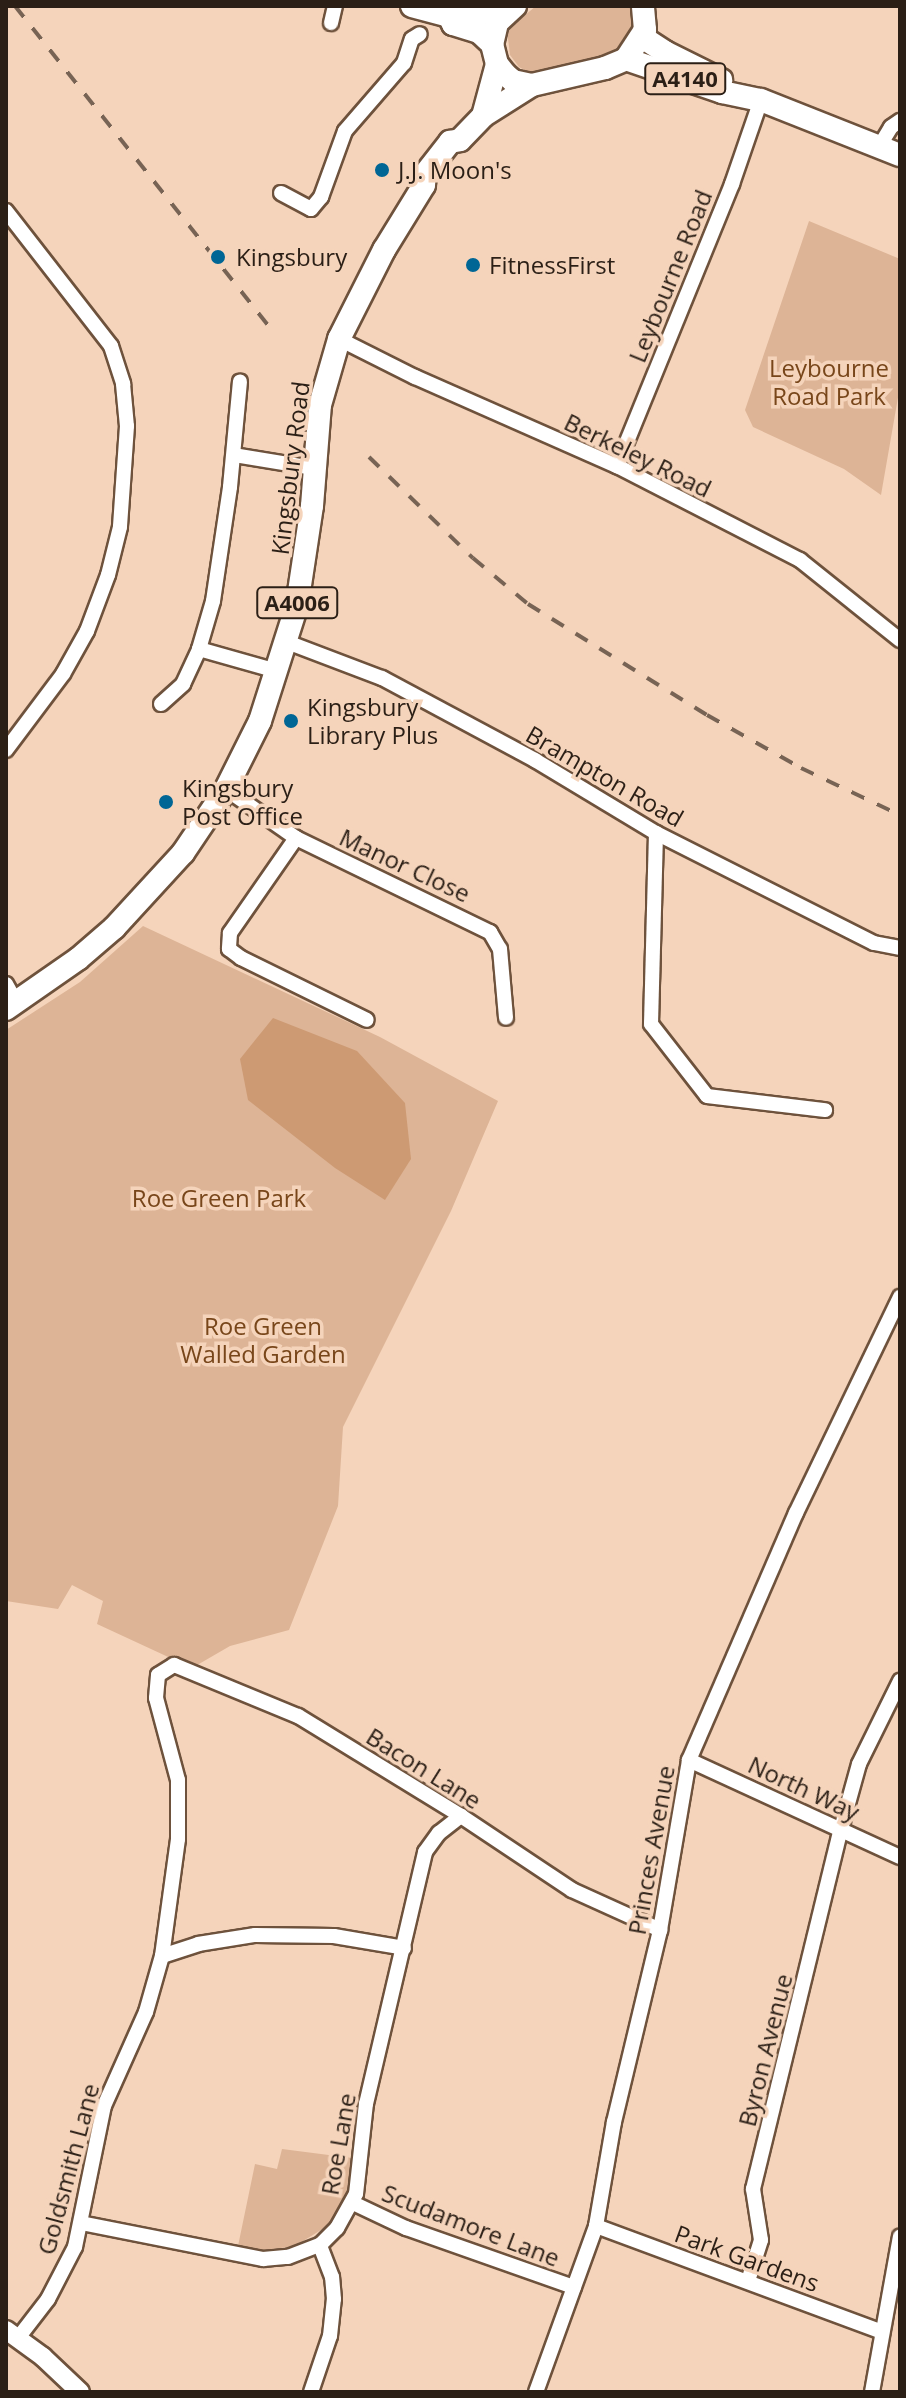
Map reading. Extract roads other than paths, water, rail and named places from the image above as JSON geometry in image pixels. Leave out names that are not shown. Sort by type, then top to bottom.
[{"type":"main road","points":[[412,6],[449,16],[453,24],[479,32],[513,81],[532,85]]},
{"type":"main road","points":[[626,59],[642,37],[645,7]]},
{"type":"main road","points":[[449,16],[459,9],[509,10]]},
{"type":"main road","name":"Kingsbury Road","points":[[483,116],[494,54],[509,10]]},
{"type":"main road","name":"A4140","points":[[642,37],[753,98],[900,155]]},
{"type":"main road","name":"A4140","points":[[626,59],[722,92],[753,98]]},
{"type":"main road","name":"Kingsbury Road","points":[[9,998],[78,959],[143,898],[183,853],[226,789],[260,721],[287,642],[305,556],[320,405],[339,339],[384,250],[424,185],[425,174],[452,140],[460,140],[483,116],[532,85],[605,68],[626,59]]},
{"type":"street","points":[[331,23],[335,6]]},
{"type":"street","points":[[281,193],[311,209],[321,197],[345,131],[404,63],[412,39],[420,34]]},
{"type":"street","name":"Leybourne Road","points":[[617,466],[732,184],[753,98]]},
{"type":"street","points":[[879,147],[891,127],[900,121]]},
{"type":"street","points":[[6,211],[111,346],[123,384],[127,426],[120,527],[108,575],[87,631],[63,674],[6,750]]},
{"type":"street","name":"Berkeley Road","points":[[339,339],[617,466],[800,560],[900,640]]},
{"type":"street","points":[[161,704],[183,684],[199,649],[213,601],[234,455],[240,381]]},
{"type":"street","points":[[234,455],[313,468]]},
{"type":"street","name":"Brampton Road","points":[[287,642],[358,666],[409,691],[535,760],[656,833],[874,943],[900,948]]},
{"type":"street","points":[[199,649],[277,671]]},
{"type":"street","name":"Manor Close","points":[[226,789],[296,838],[490,932],[500,949],[506,1018]]},
{"type":"street","points":[[656,833],[651,1024],[707,1096],[825,1110]]},
{"type":"street","points":[[296,838],[234,927],[228,939],[229,949],[234,955],[367,1020]]},
{"type":"street","name":"Princes Avenue","points":[[537,2389],[596,2226],[614,2122],[660,1930],[689,1760],[796,1513],[900,1297]]},
{"type":"street","name":"Bacon Lane","points":[[158,1675],[174,1665],[298,1716],[461,1816],[572,1890],[660,1930]]},
{"type":"street","name":"Goldsmith Lane","points":[[12,2334],[62,2275],[81,2223],[104,2106],[146,2012],[162,1956],[178,1839],[178,1780],[156,1698],[158,1675]]},
{"type":"street","name":"Byron Avenue","points":[[748,2281],[761,2240],[753,2189],[841,1829],[859,1764],[900,1681]]},
{"type":"street","name":"North Way","points":[[689,1760],[900,1857]]},
{"type":"street","name":"Roe Lane","points":[[320,2245],[353,2203],[366,2104],[425,1852],[439,1833],[461,1816]]},
{"type":"street","points":[[162,1956],[198,1944],[255,1935],[334,1936],[404,1948]]},
{"type":"street","name":"Scudamore Lane","points":[[353,2203],[406,2228],[574,2287]]},
{"type":"street","points":[[81,2223],[263,2259],[288,2257],[320,2245],[332,2277],[334,2299],[330,2336],[311,2392]]},
{"type":"street","name":"Park Gardens","points":[[596,2226],[882,2332]]},
{"type":"street","points":[[872,2392],[900,2237]]},
{"type":"street","points":[[12,2334],[80,2392]]},
{"type":"street","points":[[537,2389],[553,2392]]},
{"type":"railway","points":[[15,6],[273,331]]},
{"type":"railway","points":[[369,457],[473,558],[528,604],[707,715],[801,768],[900,815]]},
{"type":"place","name":"J.J. Moon's","points":[[382,170]]},
{"type":"place","name":"Kingsbury","points":[[218,257]]},
{"type":"place","name":"FitnessFirst","points":[[473,265]]},
{"type":"place","name":"Kingsbury Library Plus","points":[[291,721]]},
{"type":"place","name":"Kingsbury Post Office","points":[[166,802]]},
{"type":"park label","name":"Leybourne Road Park","points":[[829,382]]},
{"type":"park label","name":"Roe Green Park","points":[[219,1198]]},
{"type":"park label","name":"Roe Green Walled Garden","points":[[263,1340]]}]
